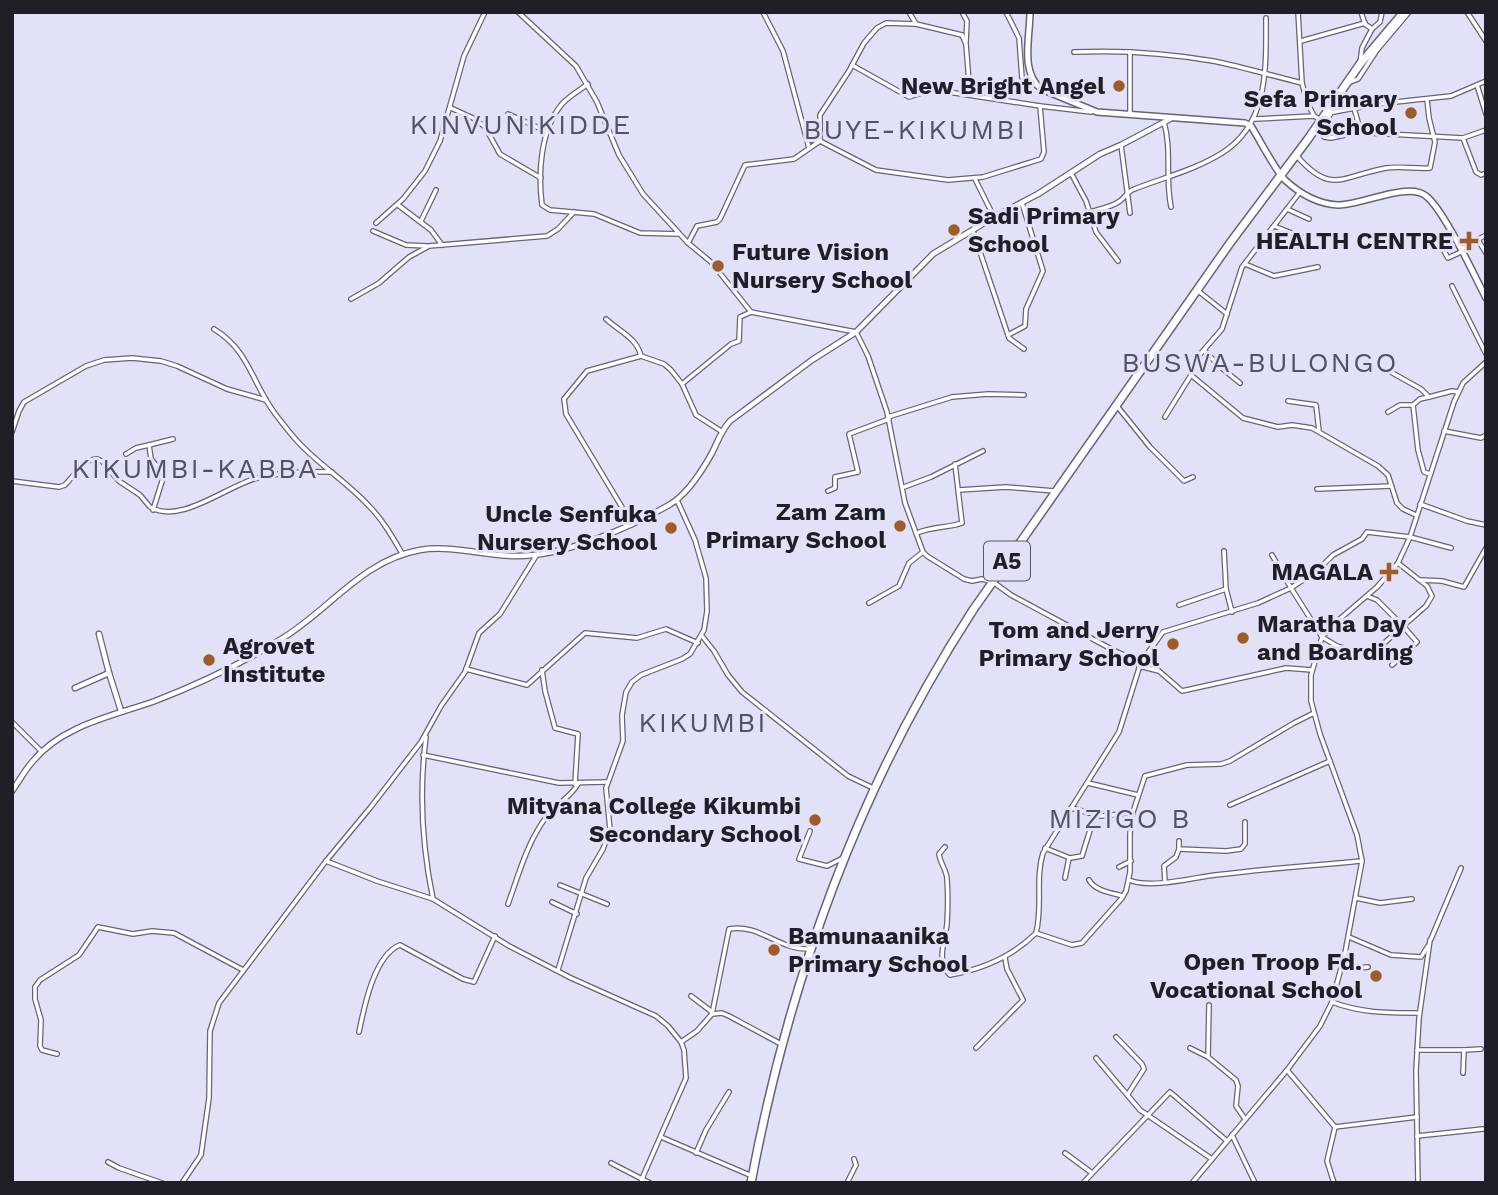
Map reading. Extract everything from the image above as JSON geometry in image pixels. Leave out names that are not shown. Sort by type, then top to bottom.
[{"type":"main road","points":[[1030,12],[1028,68],[1034,84],[1054,96],[1097,112],[1238,122],[1251,126],[1281,175],[1300,192],[1324,202],[1336,205],[1388,195],[1425,195],[1436,209],[1486,298]]},
{"type":"main road","name":"A5","points":[[751,1179],[782,1045],[810,949],[874,788],[952,642],[1197,290],[1360,64],[1404,12]]},
{"type":"street","points":[[376,223],[397,204],[425,171],[440,141],[464,56],[485,12]]},
{"type":"street","points":[[518,12],[576,66],[588,84],[626,167],[643,194],[679,234],[711,262],[751,312]]},
{"type":"street","points":[[763,12],[783,51],[809,149]]},
{"type":"street","points":[[909,12],[916,24]]},
{"type":"street","points":[[962,12],[967,21],[970,95]]},
{"type":"street","points":[[1006,12],[1019,38],[1022,78],[1034,84]]},
{"type":"street","points":[[1297,12],[1307,102],[1323,116]]},
{"type":"street","points":[[1361,12],[1364,23],[1372,29]]},
{"type":"street","points":[[1360,64],[1362,48],[1372,29],[1380,22],[1382,12]]},
{"type":"street","points":[[1346,83],[1358,79],[1409,12]]},
{"type":"street","points":[[1467,12],[1486,41]]},
{"type":"street","points":[[1090,212],[1117,203],[1128,192],[1219,155],[1251,126],[1262,93],[1266,18]]},
{"type":"street","points":[[1301,41],[1364,23]]},
{"type":"street","points":[[820,141],[820,115],[864,43],[882,24],[916,24],[958,33],[964,37],[966,44]]},
{"type":"street","points":[[1074,52],[1130,52],[1215,62],[1303,83]]},
{"type":"street","points":[[1130,52],[1130,116]]},
{"type":"street","points":[[852,65],[909,97],[929,91],[1097,112]]},
{"type":"street","points":[[1254,119],[1323,116],[1354,108],[1451,96],[1486,80]]},
{"type":"street","points":[[588,84],[562,104],[548,132],[542,158],[542,205],[550,210],[593,215],[640,233],[679,234]]},
{"type":"street","points":[[1477,85],[1486,114]]},
{"type":"street","points":[[1296,155],[1317,176],[1332,181],[1391,168],[1430,169],[1435,142],[1427,99]]},
{"type":"street","points":[[808,139],[820,141],[876,170],[935,179],[975,179],[1041,159],[1044,152],[1040,106]]},
{"type":"street","points":[[450,108],[475,119],[485,127],[500,154],[541,178]]},
{"type":"street","points":[[1354,108],[1359,126],[1364,131]]},
{"type":"street","points":[[508,114],[548,132]]},
{"type":"street","points":[[1323,116],[1321,130],[1324,136],[1331,138],[1364,131],[1433,138],[1463,138],[1486,130]]},
{"type":"street","points":[[12,792],[42,752],[83,726],[184,689],[261,651],[308,621],[371,569],[420,550],[536,556],[558,552],[632,524],[677,500],[712,454],[721,431],[730,421],[812,360],[856,332],[933,254],[1100,154],[1172,118]]},
{"type":"street","points":[[1164,122],[1169,149],[1171,207]]},
{"type":"street","points":[[1463,138],[1476,172],[1481,175],[1486,173]]},
{"type":"street","points":[[688,243],[697,226],[720,219],[745,165],[794,159],[820,141]]},
{"type":"street","points":[[1121,145],[1129,213]]},
{"type":"street","points":[[1071,173],[1090,212],[1096,232],[1118,261]]},
{"type":"street","points":[[975,179],[994,217]]},
{"type":"street","points":[[421,221],[436,190]]},
{"type":"street","points":[[1165,417],[1191,375],[1196,359],[1219,333],[1240,271],[1300,192]]},
{"type":"street","points":[[1008,335],[1026,323],[1026,309],[1043,271],[1022,203]]},
{"type":"street","points":[[397,204],[431,230],[442,245]]},
{"type":"street","points":[[1287,209],[1309,219]]},
{"type":"street","points":[[373,231],[406,245],[447,246],[461,242],[494,242],[547,236],[574,212]]},
{"type":"street","points":[[1274,226],[1309,240]]},
{"type":"street","points":[[974,231],[1008,335],[1012,342],[1024,349]]},
{"type":"street","points":[[1437,239],[1448,258],[1486,235]]},
{"type":"street","points":[[1478,240],[1486,253]]},
{"type":"street","points":[[352,299],[379,282],[409,257],[429,246]]},
{"type":"street","points":[[1245,264],[1273,276],[1318,267]]},
{"type":"street","points":[[1452,286],[1486,354]]},
{"type":"street","points":[[1197,290],[1227,314]]},
{"type":"street","points":[[682,384],[731,344],[739,341],[740,317],[751,312],[856,332]]},
{"type":"street","points":[[606,319],[633,340],[639,347],[641,356]]},
{"type":"street","points":[[214,329],[234,343],[267,401],[300,444],[370,506],[403,555]]},
{"type":"street","points":[[856,332],[868,356],[889,418],[905,503],[923,552],[964,579],[993,582],[1011,595],[1140,664],[1159,671],[1182,691],[1286,668],[1312,670]]},
{"type":"street","points":[[1204,350],[1240,383]]},
{"type":"street","points":[[632,524],[566,414],[564,399],[587,370],[641,356],[668,367],[682,384],[696,415],[721,431]]},
{"type":"street","points":[[12,432],[24,402],[86,366],[104,360],[132,358],[160,361],[193,372],[227,389],[267,401]]},
{"type":"street","points":[[1192,1183],[1287,1070],[1321,1026],[1332,1002],[1349,937],[1362,861],[1357,835],[1314,713],[1311,694],[1312,670],[1322,637],[1377,587],[1398,563],[1410,537],[1458,392],[1468,377],[1486,362]]},
{"type":"street","points":[[1389,370],[1421,389],[1429,397]]},
{"type":"street","points":[[1191,375],[1243,418],[1271,425],[1302,426],[1320,431],[1385,471],[1397,503],[1416,515]]},
{"type":"street","points":[[1388,412],[1400,405],[1413,405],[1420,399],[1458,392]]},
{"type":"street","points":[[828,491],[835,488],[835,477],[858,472],[849,434],[952,397],[1024,395]]},
{"type":"street","points":[[1288,401],[1316,405],[1320,431]]},
{"type":"street","points":[[1413,405],[1418,450],[1424,472],[1430,474]]},
{"type":"street","points":[[1117,406],[1163,462],[1184,481],[1193,477]]},
{"type":"street","points":[[1444,431],[1484,438]]},
{"type":"street","points":[[126,454],[136,448],[173,439]]},
{"type":"street","points":[[149,445],[151,459],[164,475],[153,510]]},
{"type":"street","points":[[904,487],[983,451]]},
{"type":"street","points":[[12,481],[59,487],[65,485],[86,461],[97,459],[102,461],[112,475],[140,495],[153,510],[169,512],[199,505],[254,479],[280,473],[332,472]]},
{"type":"street","points":[[918,533],[937,526],[960,524],[962,514],[955,464]]},
{"type":"street","points":[[1317,489],[1391,486]]},
{"type":"street","points":[[959,490],[1006,487],[1057,491]]},
{"type":"street","points":[[557,970],[577,914],[586,878],[603,849],[610,830],[607,782],[624,741],[623,702],[629,685],[641,675],[682,659],[702,636],[708,611],[706,578],[695,540],[677,500]]},
{"type":"street","points":[[1420,504],[1467,522],[1486,525]]},
{"type":"street","points":[[945,847],[939,853],[948,878],[947,926],[942,941],[946,971],[950,975],[968,972],[1005,958],[1036,933],[1039,915],[1039,867],[1045,848],[1119,732],[1140,664],[1163,632],[1232,612],[1291,588],[1333,555],[1362,539],[1367,532],[1410,537],[1451,548]]},
{"type":"street","points":[[1419,579],[1442,580],[1464,587],[1486,548]]},
{"type":"street","points":[[1224,551],[1226,589],[1232,612]]},
{"type":"street","points":[[869,603],[899,586],[909,563],[923,552]]},
{"type":"street","points":[[1272,555],[1322,637],[1337,646],[1368,656],[1431,600],[1431,592],[1398,563]]},
{"type":"street","points":[[182,1183],[201,1155],[209,1098],[208,1046],[219,1003],[426,733],[466,669],[479,633],[499,614],[536,556]]},
{"type":"street","points":[[1377,587],[1377,600]]},
{"type":"street","points":[[1179,605],[1226,589]]},
{"type":"street","points":[[1367,596],[1377,600],[1417,642],[1392,665]]},
{"type":"street","points":[[466,669],[524,685],[585,633],[636,638],[666,629],[698,643]]},
{"type":"street","points":[[99,634],[121,711]]},
{"type":"street","points":[[702,636],[742,691],[848,776],[874,788]]},
{"type":"street","points":[[508,904],[526,853],[538,831],[546,817],[573,792],[576,784],[578,734],[554,727],[542,670]]},
{"type":"street","points":[[75,688],[109,673]]},
{"type":"street","points":[[1036,933],[1072,944],[1082,943],[1123,896],[1129,880],[1133,813],[1143,780],[1148,774],[1187,765],[1221,764],[1230,761],[1314,713]]},
{"type":"street","points":[[12,722],[42,752]]},
{"type":"street","points":[[426,733],[421,771],[422,811],[433,899]]},
{"type":"street","points":[[424,755],[535,779],[576,784],[607,782]]},
{"type":"street","points":[[1230,804],[1330,761]]},
{"type":"street","points":[[1088,783],[1138,795]]},
{"type":"street","points":[[1071,808],[1109,816],[1133,813]]},
{"type":"street","points":[[1045,848],[1069,858],[1082,856],[1095,814]]},
{"type":"street","points":[[1179,849],[1241,849],[1245,844],[1245,821]]},
{"type":"street","points":[[810,831],[799,859],[827,866],[845,858]]},
{"type":"street","points":[[1165,882],[1164,866],[1177,857],[1179,841]]},
{"type":"street","points":[[1065,878],[1069,858]]},
{"type":"street","points":[[326,861],[433,899],[557,970],[656,1016],[668,1026],[681,1042],[686,1078],[641,1181]]},
{"type":"street","points":[[1119,867],[1131,861]]},
{"type":"street","points":[[1129,880],[1136,883],[1165,882],[1362,861]]},
{"type":"street","points":[[1349,937],[1391,955],[1420,957],[1424,954],[1461,868]]},
{"type":"street","points":[[1089,880],[1091,885],[1123,896]]},
{"type":"street","points":[[560,885],[607,904]]},
{"type":"street","points":[[1356,898],[1380,903],[1412,899]]},
{"type":"street","points":[[552,902],[577,914]]},
{"type":"street","points":[[57,1054],[40,1046],[41,1020],[35,999],[35,987],[40,980],[79,955],[98,927],[133,934],[152,931],[174,933],[243,970]]},
{"type":"street","points":[[681,1042],[697,1031],[712,1013],[729,929],[756,931],[796,950],[810,949]]},
{"type":"street","points":[[359,1032],[367,995],[381,965],[395,947],[400,945],[472,982],[476,979],[495,936]]},
{"type":"street","points":[[1418,1183],[1417,1050],[1430,940]]},
{"type":"street","points":[[976,1048],[1023,1000],[1007,969],[1005,958]]},
{"type":"street","points":[[1343,962],[1358,968],[1368,967]]},
{"type":"street","points":[[691,996],[712,1013],[729,1016],[782,1045]]},
{"type":"street","points":[[1332,1002],[1352,1010],[1418,1013]]},
{"type":"street","points":[[1208,1058],[1209,1005]]},
{"type":"street","points":[[1116,1037],[1144,1069],[1128,1094]]},
{"type":"street","points":[[1190,1048],[1236,1080],[1236,1106],[1245,1119]]},
{"type":"street","points":[[1417,1050],[1481,1049]]},
{"type":"street","points":[[1462,1073],[1464,1050]]},
{"type":"street","points":[[1096,1058],[1108,1075],[1147,1116],[1212,1159]]},
{"type":"street","points":[[1287,1070],[1335,1127]]},
{"type":"street","points":[[696,1153],[706,1130],[729,1092]]},
{"type":"street","points":[[1083,1183],[1171,1092],[1227,1141]]},
{"type":"street","points":[[1335,1127],[1417,1117]]},
{"type":"street","points":[[1334,1183],[1327,1161],[1335,1127]]},
{"type":"street","points":[[1417,1136],[1483,1129]]},
{"type":"street","points":[[1232,1135],[1255,1183]]},
{"type":"street","points":[[660,1137],[716,1159],[751,1179]]},
{"type":"street","points":[[1065,1153],[1092,1173]]},
{"type":"street","points":[[848,1183],[856,1165],[854,1159]]},
{"type":"street","points":[[108,1162],[162,1183]]},
{"type":"street","points":[[611,1163],[641,1181],[650,1183]]},
{"type":"place","name":"New Bright Angel","points":[[1119,86]]},
{"type":"place","name":"Sefa Primary School","points":[[1411,113]]},
{"type":"place","name":"Sadi Primary School","points":[[954,230]]},
{"type":"place","name":"HEALTH CENTRE","points":[[1469,241]]},
{"type":"place","name":"Future Vision Nursery School","points":[[718,266]]},
{"type":"place","name":"Zam Zam Primary School","points":[[900,526]]},
{"type":"place","name":"Uncle Senfuka Nursery School","points":[[671,528]]},
{"type":"place","name":"MAGALA","points":[[1389,572]]},
{"type":"place","name":"Maratha Day and Boarding","points":[[1243,638]]},
{"type":"place","name":"Tom and Jerry Primary School","points":[[1173,644]]},
{"type":"place","name":"Agrovet Institute","points":[[209,660]]},
{"type":"place","name":"Mityana College Kikumbi Secondary School","points":[[815,820]]},
{"type":"place","name":"Bamunaanika Primary School","points":[[774,950]]},
{"type":"place","name":"Open Troop Fd. Vocational School","points":[[1376,976]]},
{"type":"district","name":"KINVUNIKIDDE","points":[[521,124]]},
{"type":"district","name":"BUYE-KIKUMBI","points":[[915,129]]},
{"type":"district","name":"BUSWA-BULONGO","points":[[1260,362]]},
{"type":"district","name":"KIKUMBI-KABBA","points":[[195,468]]},
{"type":"district","name":"KIKUMBI","points":[[703,722]]},
{"type":"district","name":"MIZIGO B","points":[[1120,818]]}]
